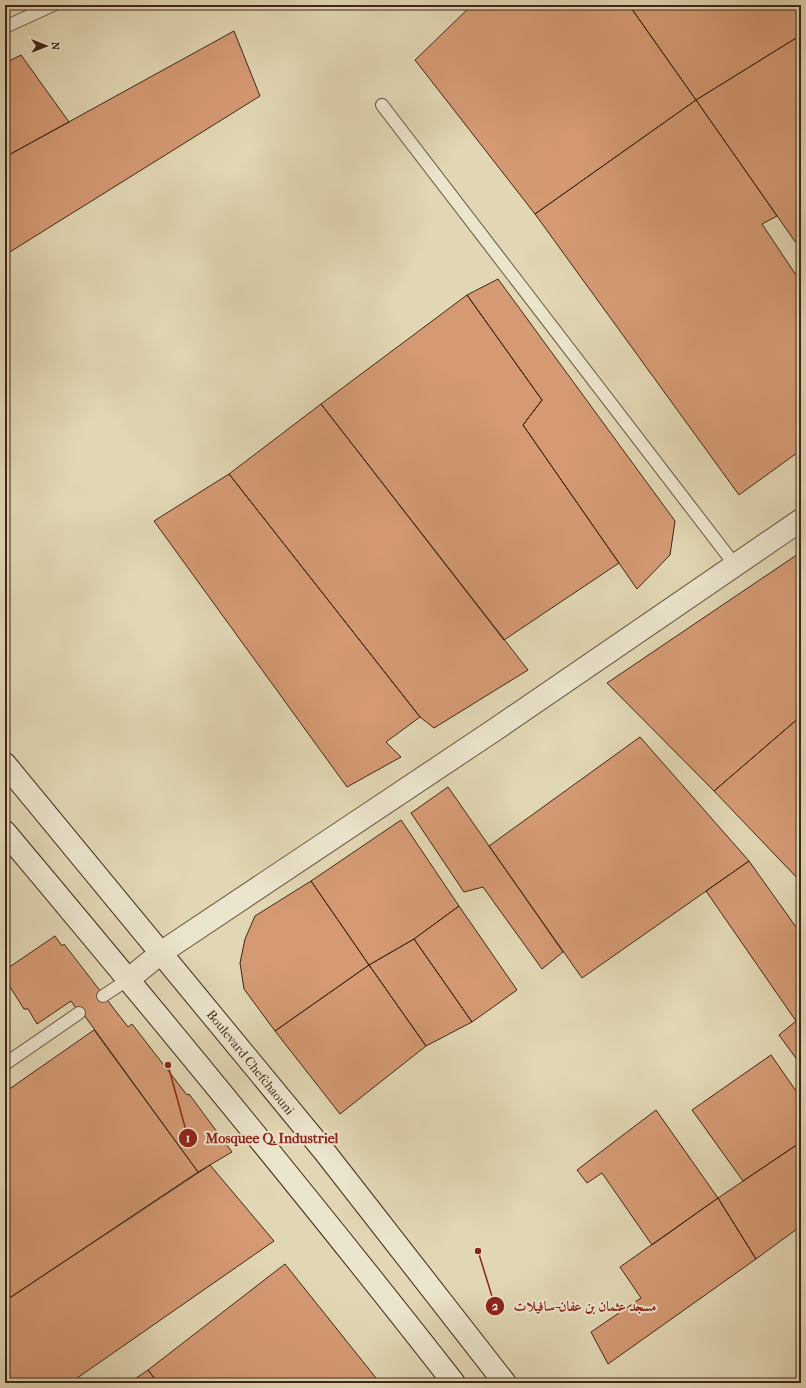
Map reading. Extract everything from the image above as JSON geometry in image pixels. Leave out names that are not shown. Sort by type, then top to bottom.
[{"type":"street","points":[[129,979],[162,952],[493,731],[801,520]]},
{"type":"street","name":"Boulevard Chefchaouni","points":[[5,764],[162,952],[324,1151],[505,1383]]},
{"type":"street","points":[[5,832],[129,979],[337,1234],[454,1383]]},
{"type":"lane","points":[[5,27],[53,5]]},
{"type":"lane","points":[[382,105],[735,565]]},
{"type":"lane","points":[[104,996],[129,979]]},
{"type":"lane","points":[[5,1064],[79,1013]]},
{"type":"building","points":[[5,5],[15,5],[5,10]]},
{"type":"building","points":[[472,5],[629,5],[696,100],[535,214],[415,60]]},
{"type":"building","points":[[629,5],[801,5],[801,35],[696,100]]},
{"type":"building","points":[[234,31],[260,96],[5,255],[5,157]]},
{"type":"building","points":[[801,35],[801,250],[696,100]]},
{"type":"building","points":[[21,55],[69,122],[5,157],[5,63]]},
{"type":"building","points":[[696,100],[777,216],[762,224],[796,275],[801,272],[801,450],[739,495],[535,214]]},
{"type":"building","points":[[498,279],[675,521],[670,555],[637,589],[523,425],[542,400],[467,295]]},
{"type":"building","points":[[467,295],[542,400],[523,425],[619,563],[504,640],[321,404]]},
{"type":"building","points":[[321,404],[528,670],[434,728],[420,717],[229,474]]},
{"type":"building","points":[[229,474],[420,717],[386,742],[401,757],[347,787],[154,521]]},
{"type":"building","points":[[801,552],[801,716],[714,791],[607,683]]},
{"type":"building","points":[[801,716],[801,882],[714,791]]},
{"type":"building","points":[[640,737],[749,861],[582,978],[489,846]]},
{"type":"building","points":[[448,787],[563,952],[542,969],[483,887],[464,892],[411,813]]},
{"type":"building","points":[[401,820],[459,906],[414,939],[369,965],[311,881]]},
{"type":"building","points":[[749,861],[801,934],[801,1017],[796,1021],[706,891]]},
{"type":"building","points":[[311,881],[369,965],[275,1031],[244,989],[240,963],[245,939],[255,916]]},
{"type":"building","points":[[459,906],[517,990],[472,1022],[414,939]]},
{"type":"building","points":[[55,936],[62,946],[64,944],[128,1027],[132,1024],[187,1095],[189,1094],[232,1152],[198,1172],[84,1015],[82,1017],[71,1001],[37,1024],[28,1009],[24,1009],[5,979],[5,970]]},
{"type":"building","points":[[414,939],[472,1022],[426,1046],[369,965]]},
{"type":"building","points":[[369,965],[426,1046],[340,1114],[275,1031]]},
{"type":"building","points":[[801,1017],[801,1065],[779,1035]]},
{"type":"building","points":[[94,1030],[198,1172],[5,1301],[5,1092]]},
{"type":"building","points":[[771,1055],[801,1098],[801,1142],[743,1181],[692,1110]]},
{"type":"building","points":[[656,1110],[718,1198],[652,1245],[602,1173],[587,1183],[577,1170]]},
{"type":"building","points":[[801,1142],[801,1226],[756,1259],[718,1198]]},
{"type":"building","points":[[210,1165],[274,1241],[70,1383],[5,1383],[5,1301]]},
{"type":"building","points":[[718,1198],[756,1259],[608,1364],[591,1332],[641,1298],[620,1267]]},
{"type":"building","points":[[285,1264],[380,1383],[158,1383],[148,1370]]},
{"type":"building","points":[[148,1370],[158,1383],[129,1383]]},
{"type":"place","name":"Mosquee Q. Industriel","points":[[168,1065]]},
{"type":"place","name":"مسجد عثمان بن عفان-سافيلات","points":[[478,1251]]}]
